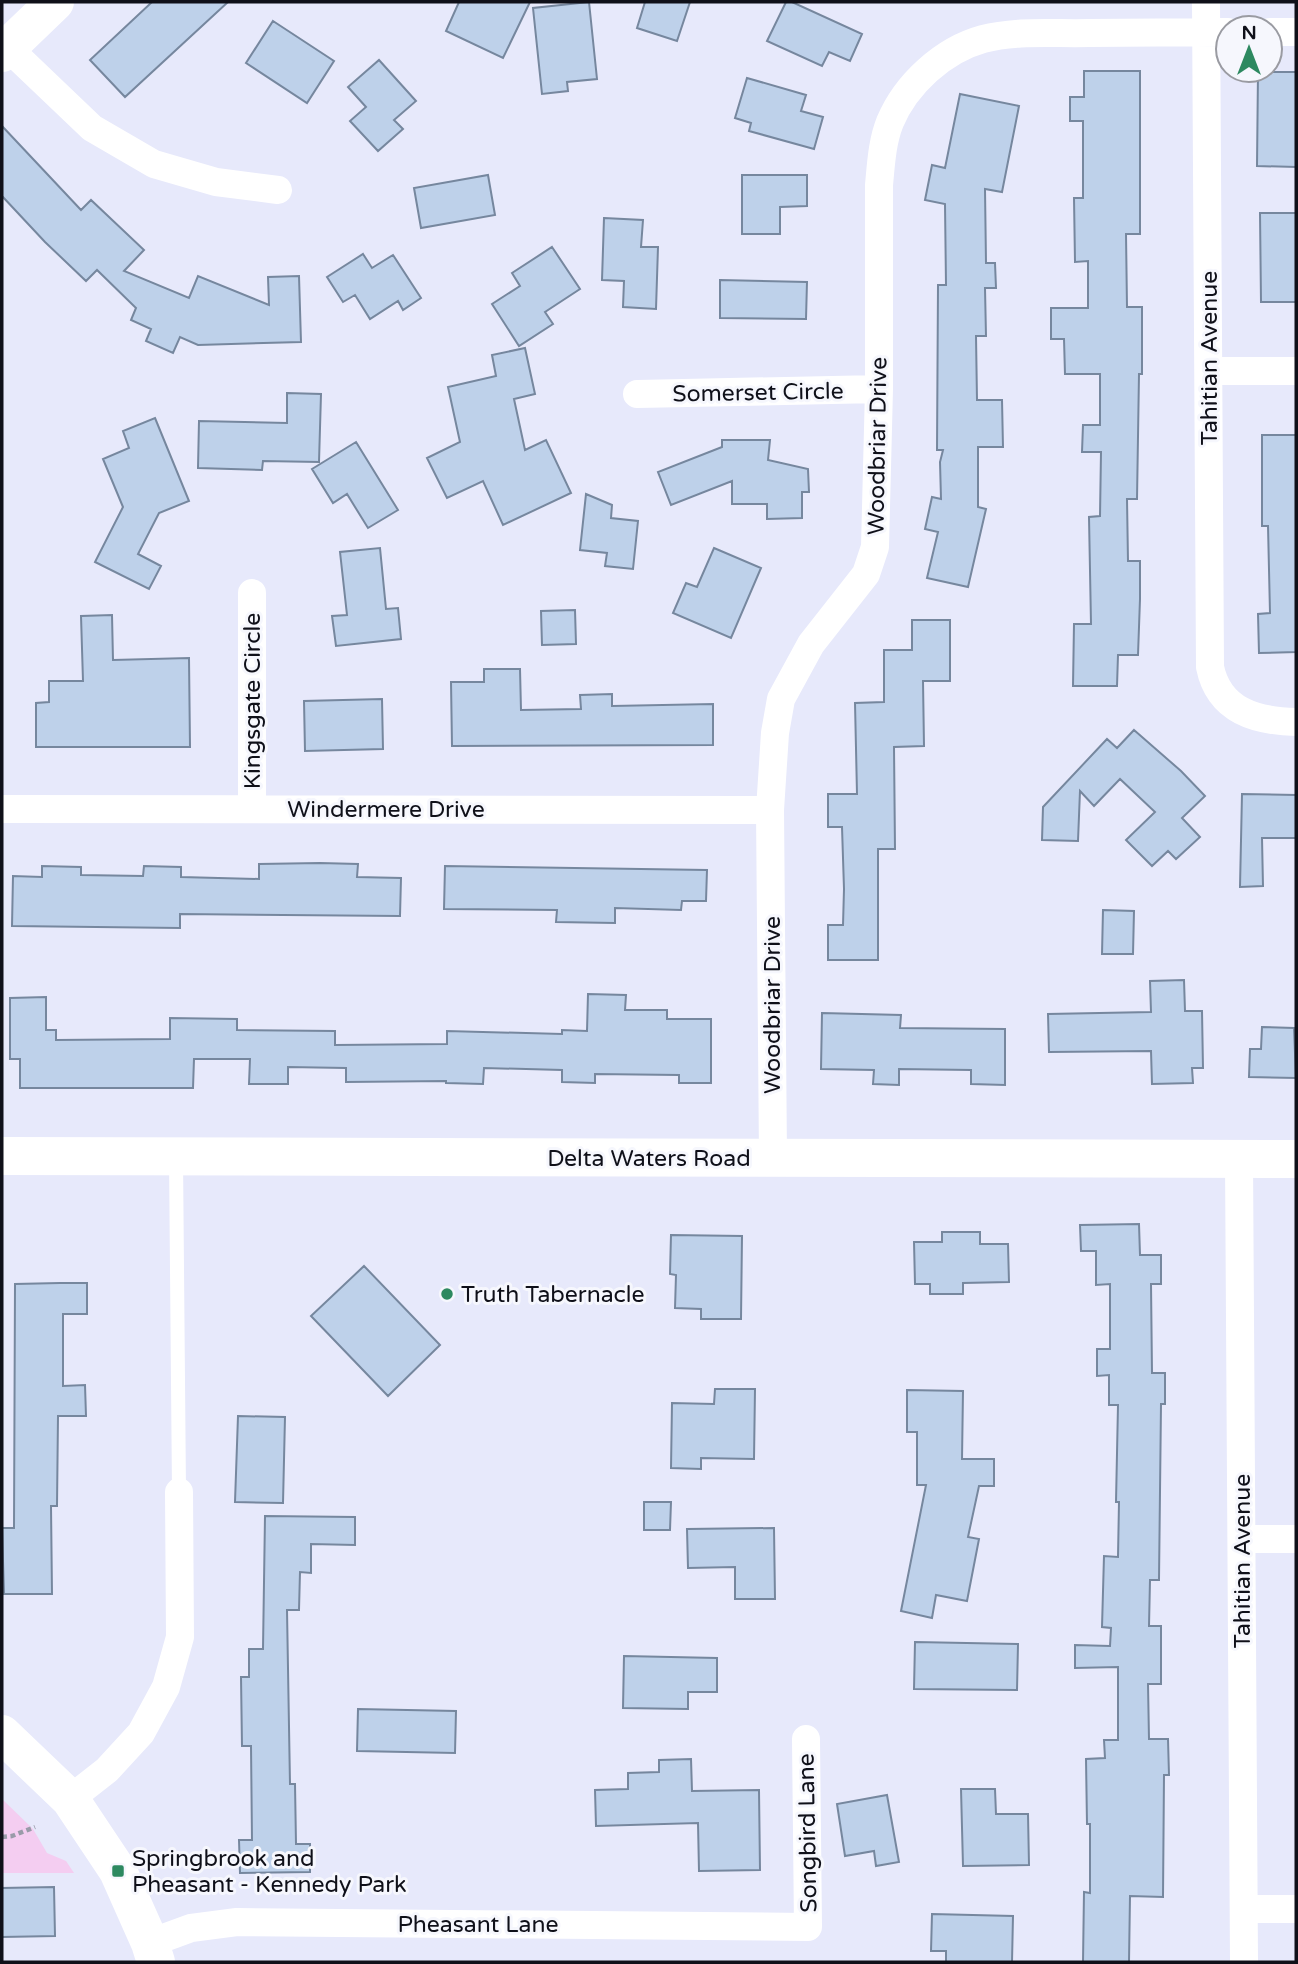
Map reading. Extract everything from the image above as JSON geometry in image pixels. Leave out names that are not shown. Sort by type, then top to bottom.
[{"type":"main road","points":[[4,47],[55,2]]},
{"type":"main road","name":"Delta Waters Road","points":[[2,1156],[1296,1159]]},
{"type":"main road","points":[[2,1734],[70,1799],[118,1871],[153,1952]]},
{"type":"street","name":"Tahitian Avenue","points":[[1206,2],[1214,24]]},
{"type":"street","name":"Woodbriar Drive","points":[[773,1158],[770,810],[775,733],[781,699],[811,644],[866,574],[875,547],[879,389],[879,185],[882,152],[890,123],[902,100],[935,63],[982,39],[1018,34],[1214,32]]},
{"type":"street","points":[[4,47],[92,128],[154,164],[216,182],[278,190]]},
{"type":"street","name":"Tahitian Avenue","points":[[1216,84],[1210,371],[1210,667],[1212,678],[1233,708],[1263,720],[1296,722]]},
{"type":"street","points":[[1210,371],[1296,370]]},
{"type":"street","name":"Somerset Circle","points":[[637,394],[879,389]]},
{"type":"street","name":"Kingsgate Circle","points":[[251,809],[252,593]]},
{"type":"street","name":"Windermere Drive","points":[[2,809],[770,810]]},
{"type":"street","name":"Tahitian Avenue","points":[[1239,1159],[1244,1962]]},
{"type":"street","points":[[70,1799],[107,1770],[141,1733],[166,1687],[180,1637],[179,1492]]},
{"type":"street","points":[[1242,1539],[1296,1539]]},
{"type":"street","name":"Songbird Lane","points":[[806,1740],[808,1927]]},
{"type":"street","points":[[1244,1909],[1296,1909]]},
{"type":"street","name":"Pheasant Lane","points":[[153,1952],[191,1928],[237,1922],[808,1927]]},
{"type":"lane","points":[[176,1157],[179,1492]]},
{"type":"path","points":[[2,1838],[35,1828]]},
{"type":"shaded area","points":[[2,1799],[33,1829],[47,1853],[66,1861],[74,1873],[2,1873]]},
{"type":"building","points":[[152,2],[228,2],[125,97],[90,60]]},
{"type":"building","points":[[459,2],[530,2],[503,58],[446,31]]},
{"type":"building","points":[[589,2],[597,79],[567,82],[568,91],[542,94],[533,8]]},
{"type":"building","points":[[645,2],[690,2],[677,41],[637,28]]},
{"type":"building","points":[[786,2],[792,2],[862,34],[850,61],[829,52],[822,66],[767,41]]},
{"type":"building","points":[[273,21],[334,61],[307,103],[246,63]]},
{"type":"building","points":[[379,60],[416,101],[394,120],[403,129],[378,151],[350,121],[366,107],[348,87]]},
{"type":"building","points":[[1084,71],[1140,71],[1140,234],[1126,234],[1127,307],[1142,307],[1137,499],[1127,499],[1128,561],[1140,561],[1138,655],[1118,655],[1117,686],[1073,686],[1074,624],[1091,624],[1089,517],[1100,516],[1101,452],[1082,452],[1083,425],[1100,425],[1100,374],[1065,374],[1064,339],[1051,339],[1051,308],[1088,308],[1088,261],[1075,262],[1074,198],[1083,198],[1083,121],[1070,121],[1070,97],[1084,97]]},
{"type":"building","points":[[1284,72],[1296,72],[1296,167],[1257,166],[1258,84],[1284,84]]},
{"type":"building","points":[[747,78],[806,95],[801,111],[823,117],[814,149],[749,131],[751,123],[735,118]]},
{"type":"building","points":[[960,94],[1019,106],[1002,192],[985,189],[986,263],[995,263],[996,288],[985,288],[986,336],[976,336],[977,400],[1002,400],[1003,447],[978,447],[978,507],[986,509],[968,587],[927,578],[938,532],[925,529],[932,497],[941,499],[940,462],[943,450],[937,450],[938,285],[946,285],[945,204],[925,200],[932,165],[945,168]]},
{"type":"building","points":[[2,126],[81,210],[91,200],[144,250],[124,271],[189,298],[198,276],[269,305],[268,277],[299,276],[301,342],[198,345],[180,337],[173,353],[146,341],[151,329],[131,320],[136,308],[97,270],[86,281],[2,196]]},
{"type":"building","points":[[488,175],[495,215],[421,228],[414,188]]},
{"type":"building","points":[[742,175],[807,175],[807,206],[780,207],[780,234],[742,234]]},
{"type":"building","points":[[1260,213],[1296,213],[1296,302],[1261,302]]},
{"type":"building","points":[[604,218],[643,220],[641,247],[658,247],[656,309],[623,307],[624,281],[602,280]]},
{"type":"building","points":[[552,247],[580,289],[545,312],[553,324],[519,346],[492,304],[520,286],[512,273]]},
{"type":"building","points":[[363,254],[372,268],[393,255],[421,298],[403,310],[398,301],[370,319],[355,295],[343,302],[327,277]]},
{"type":"building","points":[[720,280],[807,282],[806,319],[720,318]]},
{"type":"building","points":[[525,348],[535,394],[514,399],[525,450],[546,440],[571,493],[503,525],[483,481],[447,498],[427,458],[460,442],[448,387],[496,376],[492,355]]},
{"type":"building","points":[[287,393],[321,394],[319,462],[263,461],[262,470],[198,468],[199,421],[287,423]]},
{"type":"building","points":[[155,418],[189,501],[159,513],[138,554],[161,566],[149,589],[95,562],[123,507],[103,459],[129,448],[123,431]]},
{"type":"building","points":[[1262,435],[1296,435],[1296,652],[1259,653],[1258,614],[1270,613],[1268,526],[1262,526]]},
{"type":"building","points":[[722,440],[770,440],[768,460],[808,469],[809,492],[802,492],[802,518],[767,519],[767,504],[732,504],[732,481],[671,505],[658,472],[722,447]]},
{"type":"building","points":[[356,442],[398,510],[368,528],[347,494],[333,503],[312,469]]},
{"type":"building","points":[[586,494],[612,505],[611,518],[638,521],[633,569],[605,566],[607,553],[580,550]]},
{"type":"building","points":[[380,548],[386,609],[398,608],[401,639],[336,646],[332,616],[347,615],[340,552]]},
{"type":"building","points":[[714,548],[761,568],[731,638],[673,613],[686,583],[697,587]]},
{"type":"building","points":[[575,610],[576,644],[542,645],[541,611]]},
{"type":"building","points":[[112,615],[113,660],[189,658],[190,747],[36,747],[36,703],[49,702],[49,681],[83,681],[81,616]]},
{"type":"building","points":[[912,620],[950,620],[950,681],[923,681],[924,746],[894,747],[895,849],[878,849],[878,960],[828,960],[828,925],[843,925],[844,889],[842,827],[828,827],[828,794],[857,794],[855,703],[884,702],[884,650],[912,650]]},
{"type":"building","points":[[484,669],[520,669],[521,710],[581,709],[580,695],[612,694],[612,706],[713,704],[713,745],[452,746],[451,682],[484,682]]},
{"type":"building","points":[[382,699],[383,749],[305,751],[304,701]]},
{"type":"building","points":[[1134,730],[1205,796],[1182,818],[1200,837],[1176,859],[1168,851],[1152,866],[1126,840],[1155,812],[1120,779],[1094,806],[1080,791],[1078,841],[1042,840],[1043,807],[1107,739],[1117,748]]},
{"type":"building","points":[[1242,794],[1296,795],[1296,838],[1262,838],[1263,886],[1240,887]]},
{"type":"building","points":[[259,864],[358,864],[357,877],[401,878],[400,916],[180,914],[180,928],[12,926],[13,876],[42,877],[42,866],[81,867],[81,875],[143,876],[144,866],[181,867],[181,877],[259,879]]},
{"type":"building","points":[[445,866],[707,870],[706,901],[682,901],[681,910],[615,908],[615,923],[556,922],[557,910],[444,909]]},
{"type":"building","points":[[1103,910],[1134,911],[1133,954],[1102,954]]},
{"type":"building","points":[[1184,980],[1185,1011],[1202,1011],[1203,1068],[1192,1068],[1193,1083],[1152,1084],[1151,1051],[1049,1052],[1048,1014],[1151,1012],[1150,981]]},
{"type":"building","points":[[588,994],[626,995],[625,1010],[667,1010],[667,1019],[711,1019],[711,1083],[679,1083],[679,1075],[595,1074],[595,1083],[562,1082],[562,1070],[484,1068],[483,1084],[446,1081],[346,1082],[346,1068],[288,1067],[288,1084],[249,1084],[250,1059],[194,1059],[193,1088],[20,1088],[20,1059],[10,1059],[10,998],[46,997],[46,1030],[56,1030],[56,1040],[170,1039],[170,1018],[237,1019],[237,1030],[335,1031],[335,1045],[447,1044],[447,1031],[562,1034],[562,1030],[587,1031]]},
{"type":"building","points":[[822,1013],[901,1015],[900,1028],[1005,1029],[1005,1085],[971,1084],[971,1070],[899,1069],[899,1085],[873,1084],[874,1070],[821,1069]]},
{"type":"building","points":[[1262,1027],[1294,1028],[1296,1078],[1249,1077],[1250,1049],[1261,1049]]},
{"type":"building","points":[[1139,1224],[1140,1255],[1161,1255],[1161,1284],[1151,1284],[1152,1373],[1165,1373],[1165,1404],[1161,1404],[1159,1580],[1150,1580],[1149,1626],[1161,1626],[1161,1684],[1148,1684],[1149,1739],[1168,1739],[1169,1775],[1164,1775],[1163,1897],[1130,1896],[1129,1962],[1083,1962],[1084,1892],[1090,1893],[1086,1759],[1105,1758],[1104,1740],[1118,1740],[1118,1667],[1075,1668],[1075,1645],[1110,1646],[1111,1628],[1102,1627],[1104,1556],[1118,1557],[1119,1502],[1116,1502],[1118,1405],[1109,1405],[1109,1375],[1097,1376],[1097,1349],[1110,1349],[1110,1284],[1096,1285],[1096,1251],[1081,1251],[1080,1225]]},
{"type":"building","points":[[942,1232],[980,1232],[980,1244],[1008,1244],[1009,1282],[963,1283],[963,1294],[930,1294],[930,1284],[915,1284],[914,1242],[942,1242]]},
{"type":"building","points":[[671,1235],[742,1236],[741,1319],[701,1319],[701,1309],[675,1308],[676,1275],[670,1274]]},
{"type":"building","points":[[364,1266],[440,1345],[388,1396],[311,1316]]},
{"type":"building","points":[[87,1283],[87,1314],[63,1314],[63,1386],[85,1385],[86,1416],[58,1416],[57,1506],[51,1506],[52,1594],[4,1594],[2,1528],[14,1528],[15,1284]]},
{"type":"building","points":[[715,1389],[755,1389],[754,1459],[701,1458],[701,1469],[671,1468],[672,1403],[714,1404]]},
{"type":"building","points":[[907,1390],[963,1391],[962,1459],[994,1459],[994,1486],[979,1486],[968,1537],[979,1539],[967,1601],[936,1595],[932,1618],[901,1611],[926,1485],[917,1485],[917,1432],[907,1432]]},
{"type":"building","points":[[238,1416],[285,1417],[283,1503],[235,1502]]},
{"type":"building","points":[[644,1502],[671,1502],[670,1530],[644,1530]]},
{"type":"building","points":[[265,1516],[355,1517],[355,1545],[311,1544],[311,1573],[300,1572],[299,1610],[287,1610],[290,1784],[295,1784],[296,1844],[310,1844],[310,1872],[240,1873],[239,1840],[252,1840],[251,1746],[242,1746],[241,1677],[249,1677],[249,1649],[263,1649]]},
{"type":"building","points":[[774,1528],[775,1599],[735,1599],[735,1567],[688,1568],[687,1529]]},
{"type":"building","points":[[915,1642],[1018,1644],[1017,1690],[914,1689]]},
{"type":"building","points":[[624,1656],[717,1658],[717,1692],[688,1692],[688,1709],[623,1708]]},
{"type":"building","points":[[358,1709],[456,1711],[455,1753],[357,1751]]},
{"type":"building","points":[[691,1759],[692,1791],[759,1790],[760,1870],[699,1871],[698,1823],[596,1826],[595,1790],[628,1789],[628,1773],[659,1772],[659,1760]]},
{"type":"building","points":[[961,1789],[995,1789],[996,1814],[1028,1814],[1029,1865],[963,1866]]},
{"type":"building","points":[[887,1795],[899,1862],[876,1866],[874,1851],[845,1856],[837,1804]]},
{"type":"building","points":[[54,1887],[55,1936],[2,1937],[2,1888]]},
{"type":"building","points":[[932,1914],[1013,1916],[1012,1962],[946,1962],[946,1951],[931,1951]]},
{"type":"place","name":"Truth Tabernacle","points":[[447,1294]]},
{"type":"place","name":"Springbrook and Pheasant - Kennedy Park","points":[[118,1871]]}]
